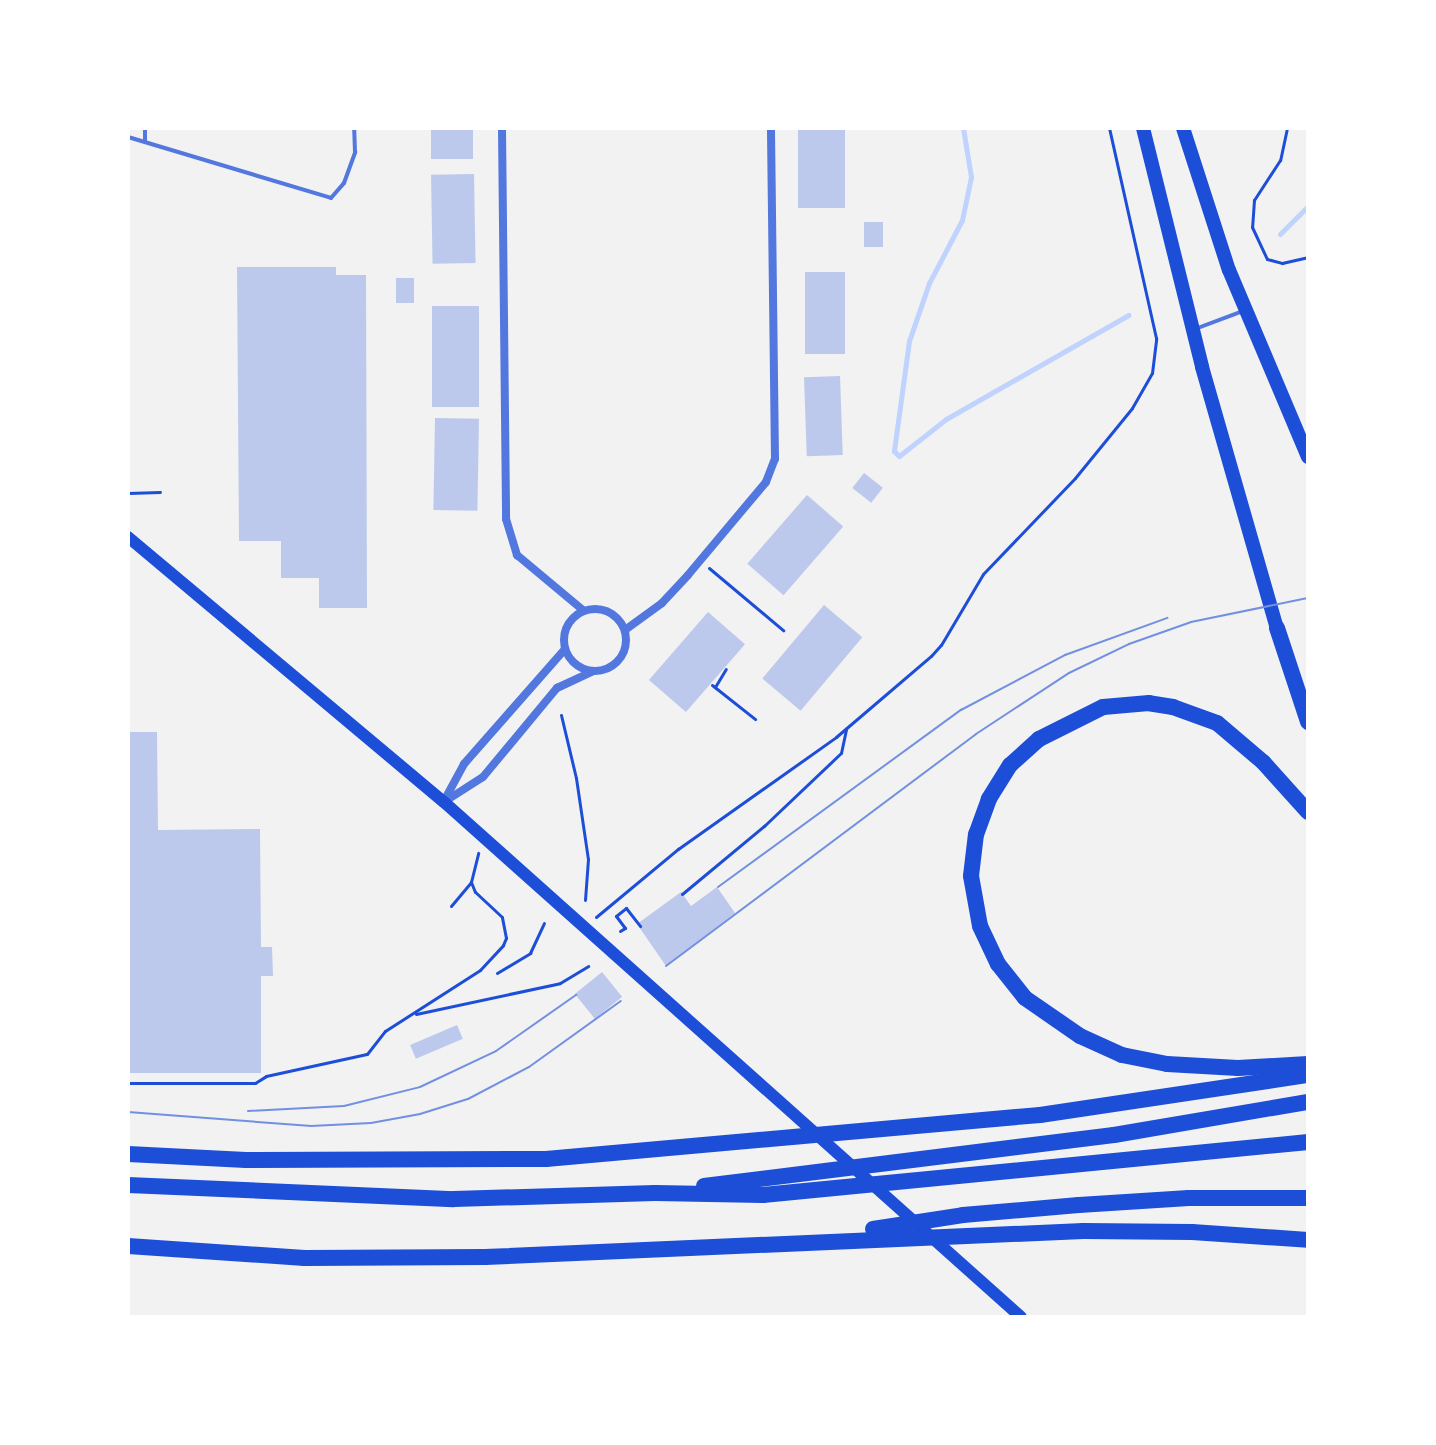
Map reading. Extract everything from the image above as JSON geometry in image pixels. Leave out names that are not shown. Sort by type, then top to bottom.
[{"type":"highway","points":[[1277,628],[1308,722]]},
{"type":"highway","points":[[1308,812],[1241,740],[1217,723],[1173,707],[1149,703],[1103,707],[1039,739],[1010,765],[989,799],[979,824],[971,876],[980,926],[998,964],[1025,998],[1080,1036],[1122,1055],[1167,1064],[1238,1068],[1308,1064]]},
{"type":"highway","points":[[128,1154],[291,1160],[546,1159],[1040,1115],[1308,1075]]},
{"type":"highway","points":[[655,1193],[1114,1135],[1308,1102]]},
{"type":"highway","points":[[128,1185],[454,1199],[655,1193],[763,1195],[1308,1142]]},
{"type":"highway","points":[[793,1242],[963,1215],[1189,1198],[1308,1198]]},
{"type":"highway","points":[[128,1246],[305,1258],[485,1257],[1120,1231],[1308,1240]]},
{"type":"main road","points":[[1143,128],[1192,330],[1277,628]]},
{"type":"main road","points":[[1183,128],[1245,310],[1308,457]]},
{"type":"main road","points":[[128,537],[444,802],[1021,1317]]},
{"type":"street","points":[[444,802],[483,777],[557,688],[593,671],[605,670],[623,654],[625,630],[610,612],[584,611],[517,555],[506,519],[502,128]]},
{"type":"street","points":[[625,630],[662,603],[700,561],[766,482],[775,459],[771,128]]},
{"type":"street","points":[[444,802],[464,764],[565,649],[568,625],[584,611]]},
{"type":"street","points":[[565,649],[571,660],[593,671]]},
{"type":"lane","points":[[145,128],[145,140]]},
{"type":"lane","points":[[128,137],[331,198],[344,183],[355,152],[354,128]]},
{"type":"lane","points":[[1192,330],[1245,310]]},
{"type":"path","points":[[584,927],[678,849],[846,729],[941,645],[976,583],[1116,431],[1149,380],[1155,356],[1153,319],[1109,128]]},
{"type":"path","points":[[1287,128],[1280,160],[1254,200],[1252,227],[1267,259],[1282,263],[1308,257]]},
{"type":"path","points":[[128,493],[160,492]]},
{"type":"path","points":[[700,561],[783,630]]},
{"type":"path","points":[[726,669],[728,671],[713,686],[755,719]]},
{"type":"path","points":[[561,715],[576,778],[588,859],[585,900]]},
{"type":"path","points":[[682,894],[764,826],[841,753],[846,729]]},
{"type":"path","points":[[451,906],[471,882],[483,838]]},
{"type":"path","points":[[128,1083],[255,1083],[266,1076],[367,1054],[385,1031],[480,970],[504,942],[502,917],[475,892],[471,882]]},
{"type":"path","points":[[620,931],[625,928],[616,916],[626,908],[640,926]]},
{"type":"path","points":[[497,973],[530,953],[544,923]]},
{"type":"path","points":[[412,1014],[436,1012],[560,983],[588,966]]},
{"type":"building","points":[[431,128],[473,128],[473,159],[431,159]]},
{"type":"building","points":[[798,128],[845,128],[845,208],[798,208]]},
{"type":"building","points":[[474,174],[476,263],[433,264],[431,175]]},
{"type":"building","points":[[864,222],[883,222],[883,247],[864,247]]},
{"type":"building","points":[[237,267],[336,267],[336,275],[366,275],[367,608],[319,608],[319,578],[281,578],[281,541],[239,541]]},
{"type":"building","points":[[805,272],[845,272],[845,354],[805,354]]},
{"type":"building","points":[[396,278],[414,278],[414,303],[396,303]]},
{"type":"building","points":[[432,306],[479,306],[479,407],[432,407]]},
{"type":"building","points":[[840,376],[843,455],[807,456],[804,377]]},
{"type":"building","points":[[435,418],[479,419],[477,511],[433,510]]},
{"type":"building","points":[[864,473],[883,488],[871,503],[852,488]]},
{"type":"building","points":[[807,495],[843,526],[784,595],[747,564]]},
{"type":"building","points":[[824,605],[862,637],[801,711],[762,679]]},
{"type":"building","points":[[708,612],[745,644],[686,712],[649,680]]},
{"type":"building","points":[[128,732],[157,732],[158,830],[260,829],[261,947],[272,947],[273,976],[261,976],[261,1073],[128,1073]]},
{"type":"building","points":[[717,887],[735,913],[666,966],[637,924],[681,892],[691,906]]},
{"type":"building","points":[[602,972],[622,997],[595,1019],[575,994]]},
{"type":"building","points":[[457,1025],[463,1039],[416,1059],[410,1045]]},
{"type":"waterway","points":[[963,128],[971,177],[962,220],[929,283],[909,341],[894,451],[899,456],[946,419],[1128,315]]},
{"type":"waterway","points":[[1280,234],[1308,206]]},
{"type":"tram line","points":[[666,966],[976,734],[1069,673],[1129,644],[1191,622],[1308,598]]},
{"type":"tram line","points":[[718,887],[961,710],[1065,655],[1167,618]]},
{"type":"tram line","points":[[248,1111],[344,1106],[420,1087],[496,1051],[576,995]]},
{"type":"tram line","points":[[128,1112],[311,1126],[371,1123],[420,1114],[468,1099],[529,1067],[621,1001]]}]
